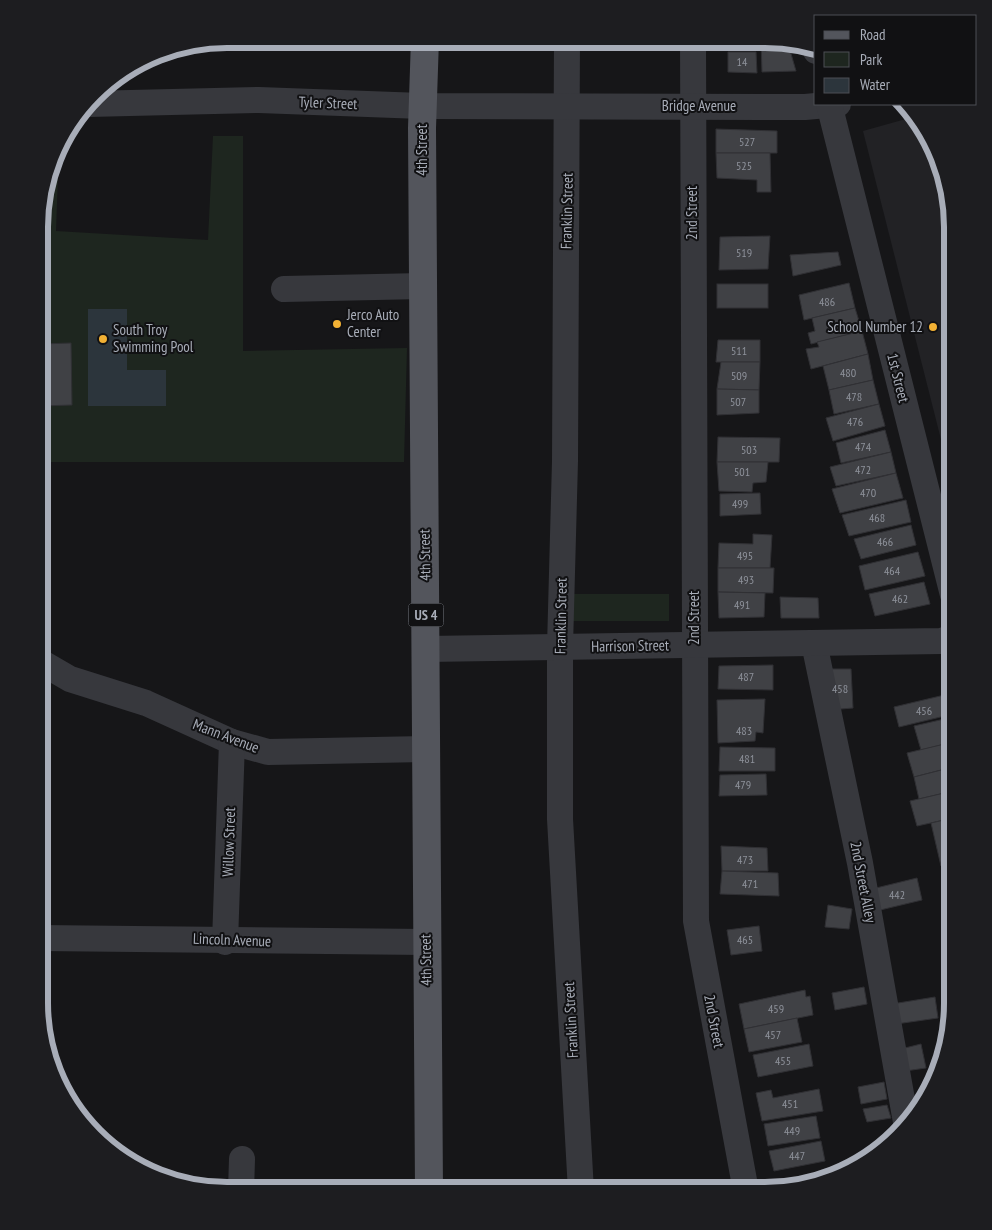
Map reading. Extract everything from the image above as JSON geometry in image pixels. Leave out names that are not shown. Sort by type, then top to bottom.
[{"type":"main road","name":"4th Street","points":[[425,48],[422,106],[422,286],[429,1182]]},
{"type":"street","name":"Franklin Street","points":[[567,48],[565,461],[560,647],[560,819],[580,1182]]},
{"type":"street","name":"2nd Street","points":[[693,48],[696,921],[744,1182]]},
{"type":"street","name":"Tyler Street","points":[[97,104],[258,100],[422,106],[568,106]]},
{"type":"street","name":"Bridge Avenue","points":[[568,106],[814,104]]},
{"type":"street","name":"1st Street","points":[[832,105],[944,558]]},
{"type":"street","points":[[284,290],[422,286]]},
{"type":"street","name":"Harrison Street","points":[[426,649],[944,640]]},
{"type":"street","name":"2nd Street Alley","points":[[814,643],[860,863],[905,1115]]},
{"type":"street","name":"Mann Avenue","points":[[48,673],[146,703],[232,742],[268,752],[426,749]]},
{"type":"street","name":"Willow Street","points":[[225,942],[232,742]]},
{"type":"street","name":"Lincoln Avenue","points":[[48,938],[173,938],[225,942],[426,942]]},
{"type":"street","points":[[241,1182],[242,1159]]},
{"type":"shaded area","name":"School Number 12","points":[[907,119],[931,158],[938,180],[944,215],[944,451],[863,131]]},
{"type":"green space","name":"South Troy Swimming Pool","points":[[213,136],[243,136],[243,351],[407,348],[404,462],[48,462],[48,215],[51,192],[58,165],[56,231],[208,240]]},
{"type":"green space","points":[[573,594],[669,594],[669,621],[573,621]]},
{"type":"water","name":"South Troy Swimming Pool","points":[[88,309],[127,309],[127,370],[166,370],[166,406],[88,406]]},
{"type":"building","points":[[761,48],[790,49],[796,71],[762,72]]},
{"type":"building","points":[[728,52],[756,52],[757,73],[728,72]]},
{"type":"building","points":[[716,129],[777,131],[777,153],[716,153]]},
{"type":"building","points":[[716,153],[770,153],[771,192],[757,192],[757,180],[717,178]]},
{"type":"building","points":[[770,236],[768,269],[719,270],[720,237]]},
{"type":"building","points":[[838,252],[841,265],[793,276],[790,255]]},
{"type":"building","points":[[849,283],[855,308],[804,320],[799,295]]},
{"type":"building","points":[[717,284],[768,284],[768,308],[717,308]]},
{"type":"building","points":[[855,308],[862,331],[811,344],[808,333],[815,331],[812,318]]},
{"type":"building","points":[[862,331],[868,354],[811,369],[806,349],[819,347],[817,342]]},
{"type":"building","points":[[718,340],[760,340],[760,362],[716,362]]},
{"type":"building","points":[[71,343],[72,405],[48,406],[48,344]]},
{"type":"building","points":[[868,354],[873,380],[829,390],[823,366]]},
{"type":"building","points":[[721,362],[760,362],[759,390],[717,389]]},
{"type":"building","points":[[873,380],[879,404],[834,414],[829,390]]},
{"type":"building","points":[[717,389],[759,390],[759,413],[717,415]]},
{"type":"building","points":[[879,404],[885,426],[833,441],[826,418]]},
{"type":"building","points":[[885,430],[891,452],[841,463],[836,443]]},
{"type":"building","points":[[718,437],[780,438],[779,462],[717,462]]},
{"type":"building","points":[[891,452],[896,473],[836,486],[830,467]]},
{"type":"building","points":[[717,462],[768,462],[766,482],[753,483],[752,492],[719,491]]},
{"type":"building","points":[[896,473],[903,498],[840,513],[832,489]]},
{"type":"building","points":[[760,493],[761,514],[720,516],[720,494]]},
{"type":"building","points":[[906,500],[911,522],[849,536],[842,515]]},
{"type":"building","points":[[911,525],[916,545],[861,559],[854,539]]},
{"type":"building","points":[[753,534],[772,535],[770,568],[718,568],[719,543],[753,544]]},
{"type":"building","points":[[918,552],[925,576],[865,590],[859,566]]},
{"type":"building","points":[[718,568],[774,568],[773,593],[718,592]]},
{"type":"building","points":[[924,582],[930,604],[875,616],[869,594]]},
{"type":"building","points":[[718,592],[765,593],[764,617],[719,618]]},
{"type":"building","points":[[780,597],[818,598],[819,618],[781,618]]},
{"type":"building","points":[[773,665],[773,690],[718,689],[719,666]]},
{"type":"building","points":[[826,669],[851,669],[853,708],[828,710]]},
{"type":"building","points":[[944,695],[944,716],[899,727],[894,707]]},
{"type":"building","points":[[765,699],[763,733],[756,732],[755,741],[718,743],[717,700]]},
{"type":"building","points":[[944,719],[944,744],[921,750],[914,726]]},
{"type":"building","points":[[944,744],[944,769],[914,777],[907,753]]},
{"type":"building","points":[[720,747],[775,748],[775,771],[719,771]]},
{"type":"building","points":[[944,769],[944,793],[919,799],[914,777]]},
{"type":"building","points":[[766,774],[767,795],[719,796],[720,775]]},
{"type":"building","points":[[944,793],[944,820],[917,826],[910,801]]},
{"type":"building","points":[[944,820],[944,865],[941,866],[931,823]]},
{"type":"building","points":[[721,846],[767,848],[768,871],[722,871]]},
{"type":"building","points":[[722,871],[778,873],[779,896],[720,894]]},
{"type":"building","points":[[917,878],[922,900],[876,911],[872,889]]},
{"type":"building","points":[[828,905],[852,909],[849,929],[825,927]]},
{"type":"building","points":[[759,926],[762,951],[731,955],[727,930]]},
{"type":"building","points":[[864,987],[867,1004],[835,1010],[832,993]]},
{"type":"building","points":[[805,990],[806,997],[810,996],[813,1015],[744,1029],[739,1004]]},
{"type":"building","points":[[935,997],[938,1018],[896,1024],[892,1004]]},
{"type":"building","points":[[797,1018],[802,1042],[749,1052],[744,1029]]},
{"type":"building","points":[[809,1044],[813,1066],[758,1077],[753,1055]]},
{"type":"building","points":[[921,1044],[926,1068],[905,1071],[901,1049]]},
{"type":"building","points":[[884,1082],[887,1099],[861,1104],[858,1087]]},
{"type":"building","points":[[819,1089],[823,1111],[762,1121],[756,1093],[771,1090],[773,1098]]},
{"type":"building","points":[[887,1105],[891,1118],[867,1122],[863,1109]]},
{"type":"building","points":[[816,1116],[820,1138],[768,1146],[764,1124]]},
{"type":"building","points":[[821,1141],[825,1161],[774,1171],[769,1151]]},
{"type":"place","name":"Jerco Auto Center","points":[[337,324]]},
{"type":"place","name":"School Number 12","points":[[933,327]]},
{"type":"place","name":"South Troy Swimming Pool","points":[[103,339]]}]
